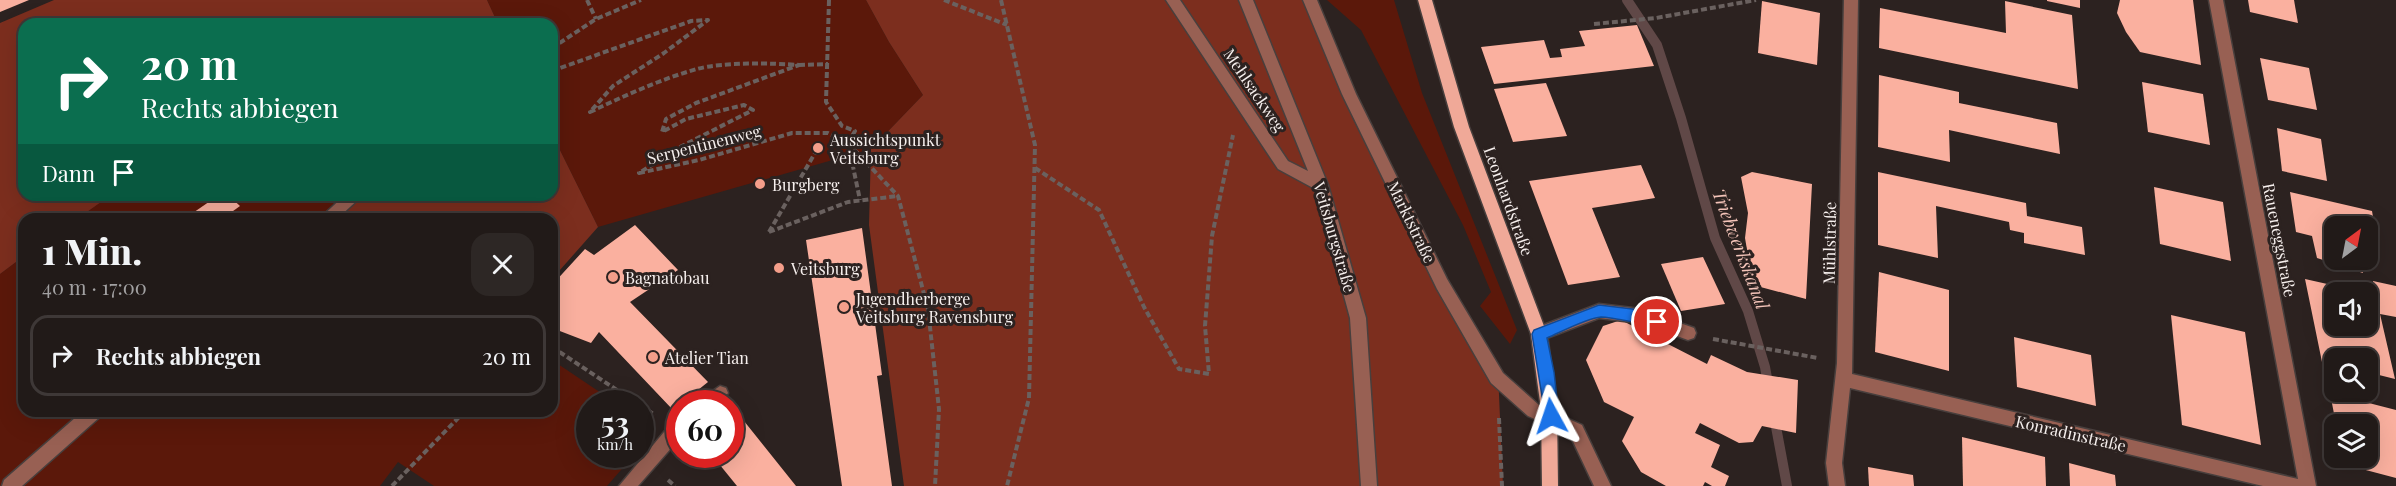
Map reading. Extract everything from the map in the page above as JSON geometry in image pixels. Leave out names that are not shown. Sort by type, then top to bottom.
[{"type":"main road","name":"Leonhardstraße","points":[[1425,0],[1436,48],[1453,100],[1539,334],[1547,372],[1551,416],[1550,486]]},
{"type":"street","name":"Mehlsackweg","points":[[1173,0],[1283,165],[1321,185]]},
{"type":"street","name":"Veitsburgstraße","points":[[1246,0],[1321,185],[1358,318],[1369,486]]},
{"type":"street","name":"Marktstraße","points":[[1310,0],[1350,94],[1442,284],[1497,378],[1534,411],[1551,416],[1576,430],[1603,486]]},
{"type":"street","name":"Mühlstraße","points":[[1837,486],[1834,463],[1845,380],[1851,0]]},
{"type":"street","name":"Raueneggstraße","points":[[2216,0],[2308,486]]},
{"type":"street","points":[[334,213],[348,201]]},
{"type":"street","points":[[1539,334],[1599,311],[1641,316],[1688,333]]},
{"type":"street","name":"Konradinstraße","points":[[1845,380],[2296,486]]},
{"type":"street","points":[[10,486],[89,417]]},
{"type":"street","points":[[627,486],[666,441]]},
{"type":"path","points":[[587,0],[596,19]]},
{"type":"path","points":[[558,44],[596,19],[641,0]]},
{"type":"path","points":[[829,0],[826,102],[842,126],[855,131],[848,143],[860,200]]},
{"type":"path","points":[[944,0],[1007,26]]},
{"type":"path","points":[[1001,0],[1035,145],[1029,398],[1007,486]]},
{"type":"path","points":[[1594,24],[1656,18],[1756,0]]},
{"type":"path","points":[[558,69],[691,21],[708,20],[614,86],[590,112],[617,99],[699,68],[775,63],[828,63]]},
{"type":"path","name":"Serpentinenweg","points":[[799,64],[696,103],[666,119],[662,132],[686,119],[744,105],[753,110],[682,146],[639,173],[699,160],[792,133],[828,133],[848,143]]},
{"type":"path","points":[[1035,168],[1099,210],[1144,307],[1179,369],[1209,374],[1205,326],[1212,236],[1240,99]]},
{"type":"path","points":[[848,143],[898,196],[928,309],[939,409],[935,486]]},
{"type":"path","points":[[818,148],[769,232],[849,202],[898,196]]},
{"type":"path","points":[[1735,343],[1787,354]]},
{"type":"path","points":[[558,351],[617,390]]},
{"type":"path","points":[[1497,378],[1502,486]]},
{"type":"path","points":[[392,486],[459,417]]},
{"type":"shaded area","points":[[54,0],[487,0],[495,18],[18,18],[18,201],[102,201],[86,213],[18,213],[18,260],[0,274],[0,23]]},
{"type":"shaded area","points":[[487,0],[866,0],[889,42],[923,95],[871,149],[598,227],[558,146],[558,18],[495,18]]},
{"type":"shaded area","points":[[866,0],[1310,0],[1442,284],[1498,372],[1503,486],[904,486],[869,225],[871,149],[923,95],[889,42]]},
{"type":"shaded area","points":[[1327,0],[1394,0],[1422,93],[1517,330],[1510,344],[1480,306],[1491,292],[1463,225],[1361,30]]},
{"type":"shaded area","points":[[558,146],[598,227],[558,272],[558,213],[347,213],[330,201],[558,201]]},
{"type":"shaded area","points":[[102,201],[330,201],[347,213],[86,213]]},
{"type":"shaded area","points":[[18,260],[18,417],[558,417],[558,364],[597,390],[576,390],[576,468],[623,468],[607,486],[434,486],[398,462],[380,486],[0,486],[0,274]]},
{"type":"building","points":[[0,0],[29,0],[0,12]]},
{"type":"building","points":[[2080,0],[2080,8],[2047,1]]},
{"type":"building","points":[[2120,0],[2193,0],[2201,65],[2140,52],[2126,32],[2117,13]]},
{"type":"building","points":[[2248,0],[2294,0],[2298,23],[2250,12]]},
{"type":"building","points":[[1762,1],[1820,13],[1817,65],[1758,53]]},
{"type":"building","points":[[2005,1],[2072,15],[2078,89],[1879,48],[1880,8],[2006,33]]},
{"type":"building","points":[[1637,25],[1654,66],[1494,84],[1481,47],[1544,40],[1550,58],[1562,57],[1560,49],[1585,46],[1579,31]]},
{"type":"building","points":[[2260,58],[2309,68],[2317,110],[2268,100]]},
{"type":"building","points":[[1879,75],[1959,92],[1959,103],[2057,123],[2060,154],[1949,130],[1950,162],[1878,147]]},
{"type":"building","points":[[2142,82],[2203,94],[2210,145],[2148,132]]},
{"type":"building","points":[[1546,83],[1567,136],[1513,142],[1494,89]]},
{"type":"building","points":[[2277,128],[2321,139],[2327,181],[2282,171]]},
{"type":"building","points":[[1641,165],[1655,198],[1592,208],[1620,277],[1568,285],[1529,181]]},
{"type":"building","points":[[1752,172],[1812,184],[1806,299],[1753,285],[1745,238],[1748,213],[1741,177]]},
{"type":"building","points":[[1878,172],[2026,203],[2027,216],[2082,227],[2085,255],[2024,243],[2024,233],[2010,230],[2009,222],[1936,206],[1938,258],[1878,245]]},
{"type":"building","points":[[2154,187],[2223,202],[2231,261],[2160,244]]},
{"type":"building","points":[[2290,192],[2372,211],[2373,216],[2324,216],[2324,260],[2317,258],[2312,236],[2296,232]]},
{"type":"building","points":[[210,201],[235,201],[240,206],[230,213],[193,213]]},
{"type":"building","name":"Bagnatobau","points":[[635,225],[678,270],[630,302],[708,382],[698,390],[666,390],[666,403],[599,332],[591,343],[558,330],[558,278],[585,249],[594,255]]},
{"type":"building","name":"Jugendherberge Veitsburg Ravensburg","points":[[862,228],[882,375],[877,376],[892,486],[842,486],[806,240]]},
{"type":"building","points":[[1703,257],[1725,304],[1681,311],[1661,264]]},
{"type":"building","points":[[1879,272],[1949,290],[1949,371],[1875,352]]},
{"type":"building","points":[[2305,279],[2324,283],[2324,336],[2378,336],[2378,282],[2396,286],[2396,317],[2380,314],[2395,379],[2378,375],[2378,348],[2324,348],[2324,362],[2322,362]]},
{"type":"building","points":[[2171,315],[2245,332],[2261,445],[2182,425]]},
{"type":"building","points":[[1621,320],[1707,364],[1711,355],[1747,372],[1798,380],[1796,433],[1762,426],[1753,442],[1739,443],[1700,423],[1695,433],[1720,445],[1711,467],[1729,476],[1725,486],[1712,486],[1705,482],[1703,486],[1666,486],[1641,472],[1622,441],[1634,417],[1604,402],[1586,360],[1603,326]]},
{"type":"building","points":[[2014,337],[2091,355],[2096,406],[2017,387]]},
{"type":"building","points":[[2332,402],[2365,402],[2396,410],[2396,478],[2358,468],[2378,468],[2378,414],[2334,414]]},
{"type":"building","points":[[744,421],[796,486],[737,486],[722,468],[744,468]]},
{"type":"building","points":[[1962,437],[2045,457],[2046,486],[1963,486]]},
{"type":"building","points":[[2069,463],[2115,475],[2116,486],[2070,486]]},
{"type":"building","points":[[1868,467],[1913,475],[1914,486],[1869,486]]},
{"type":"waterway","name":"Triebwerkskanal","points":[[1627,0],[1657,45],[1681,118],[1715,238],[1748,311],[1765,367],[1769,389]]},
{"type":"waterway","name":"Triebwerkskanal","points":[[1774,416],[1787,486]]},
{"type":"place","name":"Aussichtspunkt Veitsburg","points":[[818,148]]},
{"type":"place","name":"Burgberg","points":[[760,184]]},
{"type":"place","name":"Veitsburg","points":[[779,268]]},
{"type":"place","name":"Bagnatobau","points":[[613,277]]},
{"type":"place","name":"Jugendherberge Veitsburg Ravensburg","points":[[844,307]]},
{"type":"place","name":"Atelier Tian","points":[[653,357]]},
{"type":"route","points":[[1551,416],[1547,372],[1539,334],[1599,311],[1641,316],[1657,322]]}]
